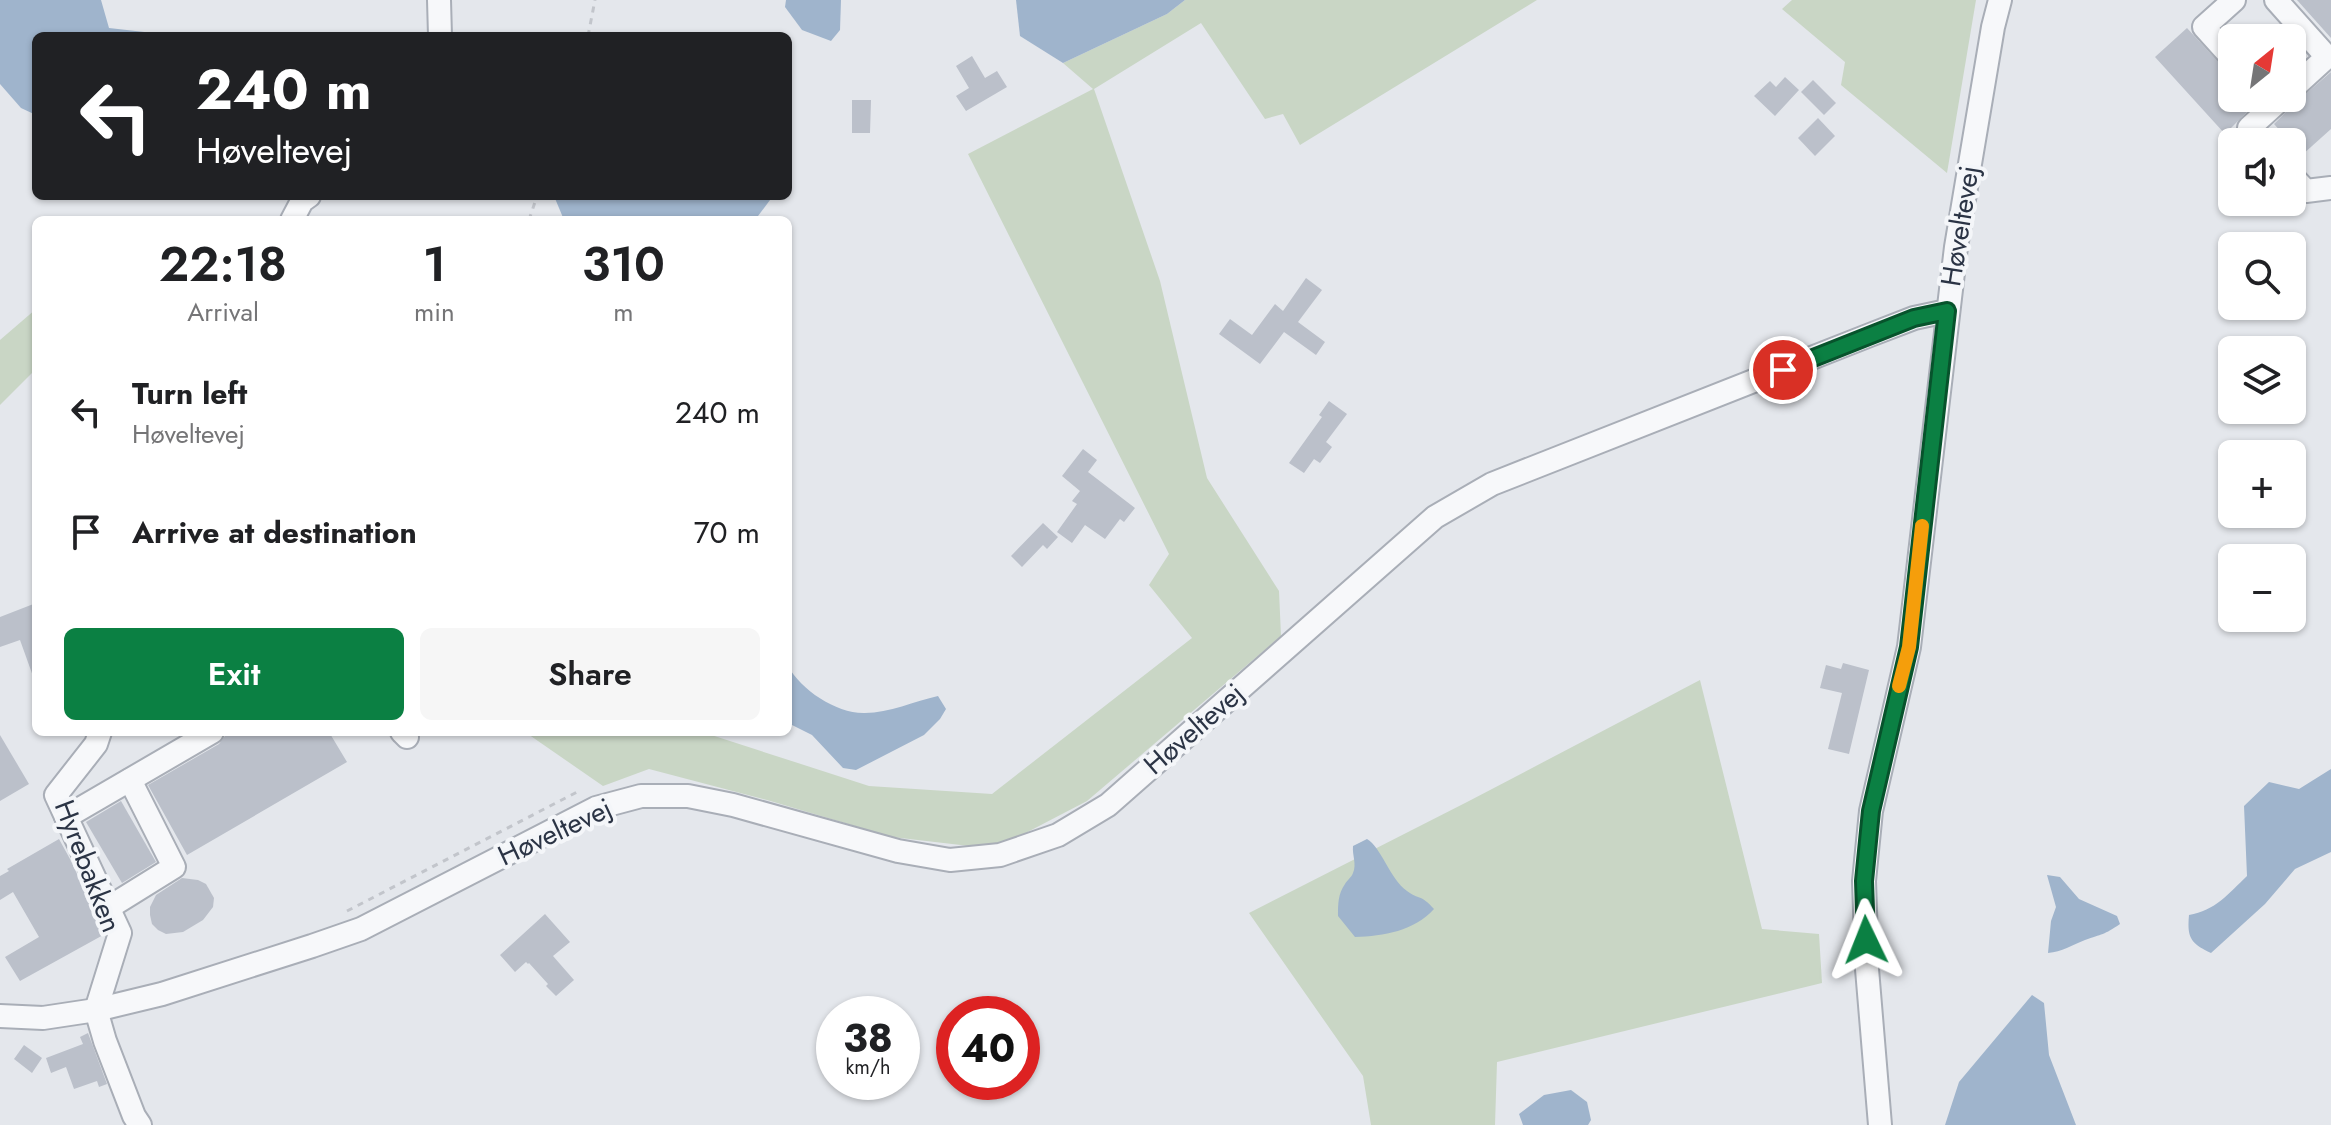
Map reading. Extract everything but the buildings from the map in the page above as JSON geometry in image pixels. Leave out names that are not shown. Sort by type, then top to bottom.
[{"type":"street","points":[[439,0],[440,32]]},
{"type":"street","name":"Høveltevej","points":[[0,1016],[43,1018],[96,1010],[162,994],[361,929],[596,808],[641,796],[688,796],[769,814],[898,851],[950,860],[1000,855],[1058,835],[1108,805],[1435,517],[1464,499],[1492,484],[1914,318],[1947,311],[2000,0]]},
{"type":"street","points":[[2218,42],[2204,27],[2234,0]]},
{"type":"street","points":[[2276,0],[2297,24]]},
{"type":"street","points":[[2306,34],[2327,57],[2306,76]]},
{"type":"street","points":[[2249,128],[2264,112]]},
{"type":"street","points":[[2306,191],[2331,188]]},
{"type":"street","points":[[1880,1125],[1867,969],[1864,881],[1871,811],[1909,647],[1947,311]]},
{"type":"street","name":"Hyrebakken","points":[[96,1010],[120,933],[56,795],[96,744],[99,736]]},
{"type":"street","points":[[66,817],[205,736]]},
{"type":"street","points":[[108,908],[174,867],[130,780]]},
{"type":"street","points":[[581,790],[596,808]]},
{"type":"street","points":[[96,1010],[105,1041],[140,1125]]},
{"type":"path","points":[[589,32],[595,0]]},
{"type":"green space","points":[[1185,0],[1537,0],[1300,145],[1283,114],[1265,119],[1201,23],[1094,89],[1160,281],[1207,478],[1279,591],[1281,636],[1087,801],[995,849],[892,837],[649,769],[603,786],[531,736],[714,736],[869,786],[992,794],[1192,638],[1149,585],[1169,554],[968,154],[1093,89],[1063,63],[1167,14]]},
{"type":"green space","points":[[1792,0],[1976,0],[1947,173],[1841,85],[1845,62],[1782,9]]},
{"type":"green space","points":[[32,312],[32,373],[0,405],[0,340]]},
{"type":"green space","points":[[1700,680],[1762,929],[1819,934],[1822,983],[1497,1062],[1495,1125],[1371,1125],[1363,1076],[1249,913]]},
{"type":"water","points":[[0,0],[101,0],[109,28],[144,32],[32,32],[32,113],[21,108],[0,84]]},
{"type":"water","points":[[786,0],[841,0],[840,30],[831,41],[802,30],[785,7]]},
{"type":"water","points":[[1016,0],[1185,0],[1167,14],[1063,63],[1020,36]]},
{"type":"water","points":[[556,200],[770,200],[758,216],[562,216]]},
{"type":"water","points":[[792,672],[821,699],[854,712],[893,709],[938,696],[946,709],[924,735],[856,770],[843,768],[812,735],[792,725]]},
{"type":"water","points":[[2331,769],[2331,852],[2295,869],[2265,904],[2211,953],[2198,946],[2191,938],[2189,915],[2214,905],[2247,876],[2244,806],[2269,782],[2299,789]]},
{"type":"water","points":[[1367,839],[1401,886],[1434,909],[1417,923],[1398,931],[1355,937],[1338,916],[1338,903],[1354,870],[1353,846]]},
{"type":"water","points":[[2047,875],[2060,877],[2079,899],[2117,916],[2120,924],[2103,934],[2048,953],[2051,921],[2056,907]]},
{"type":"water","points":[[2032,995],[2044,1003],[2049,1055],[2076,1125],[1945,1125],[1959,1082]]},
{"type":"water","points":[[1571,1090],[1587,1102],[1591,1120],[1588,1125],[1523,1125],[1519,1114],[1544,1095]]},
{"type":"slow traffic","points":[[1899,686],[1909,647],[1922,526]]},
{"type":"route","points":[[1783,370],[1914,318],[1947,311],[1909,647],[1871,811],[1864,881],[1866,940]]}]
